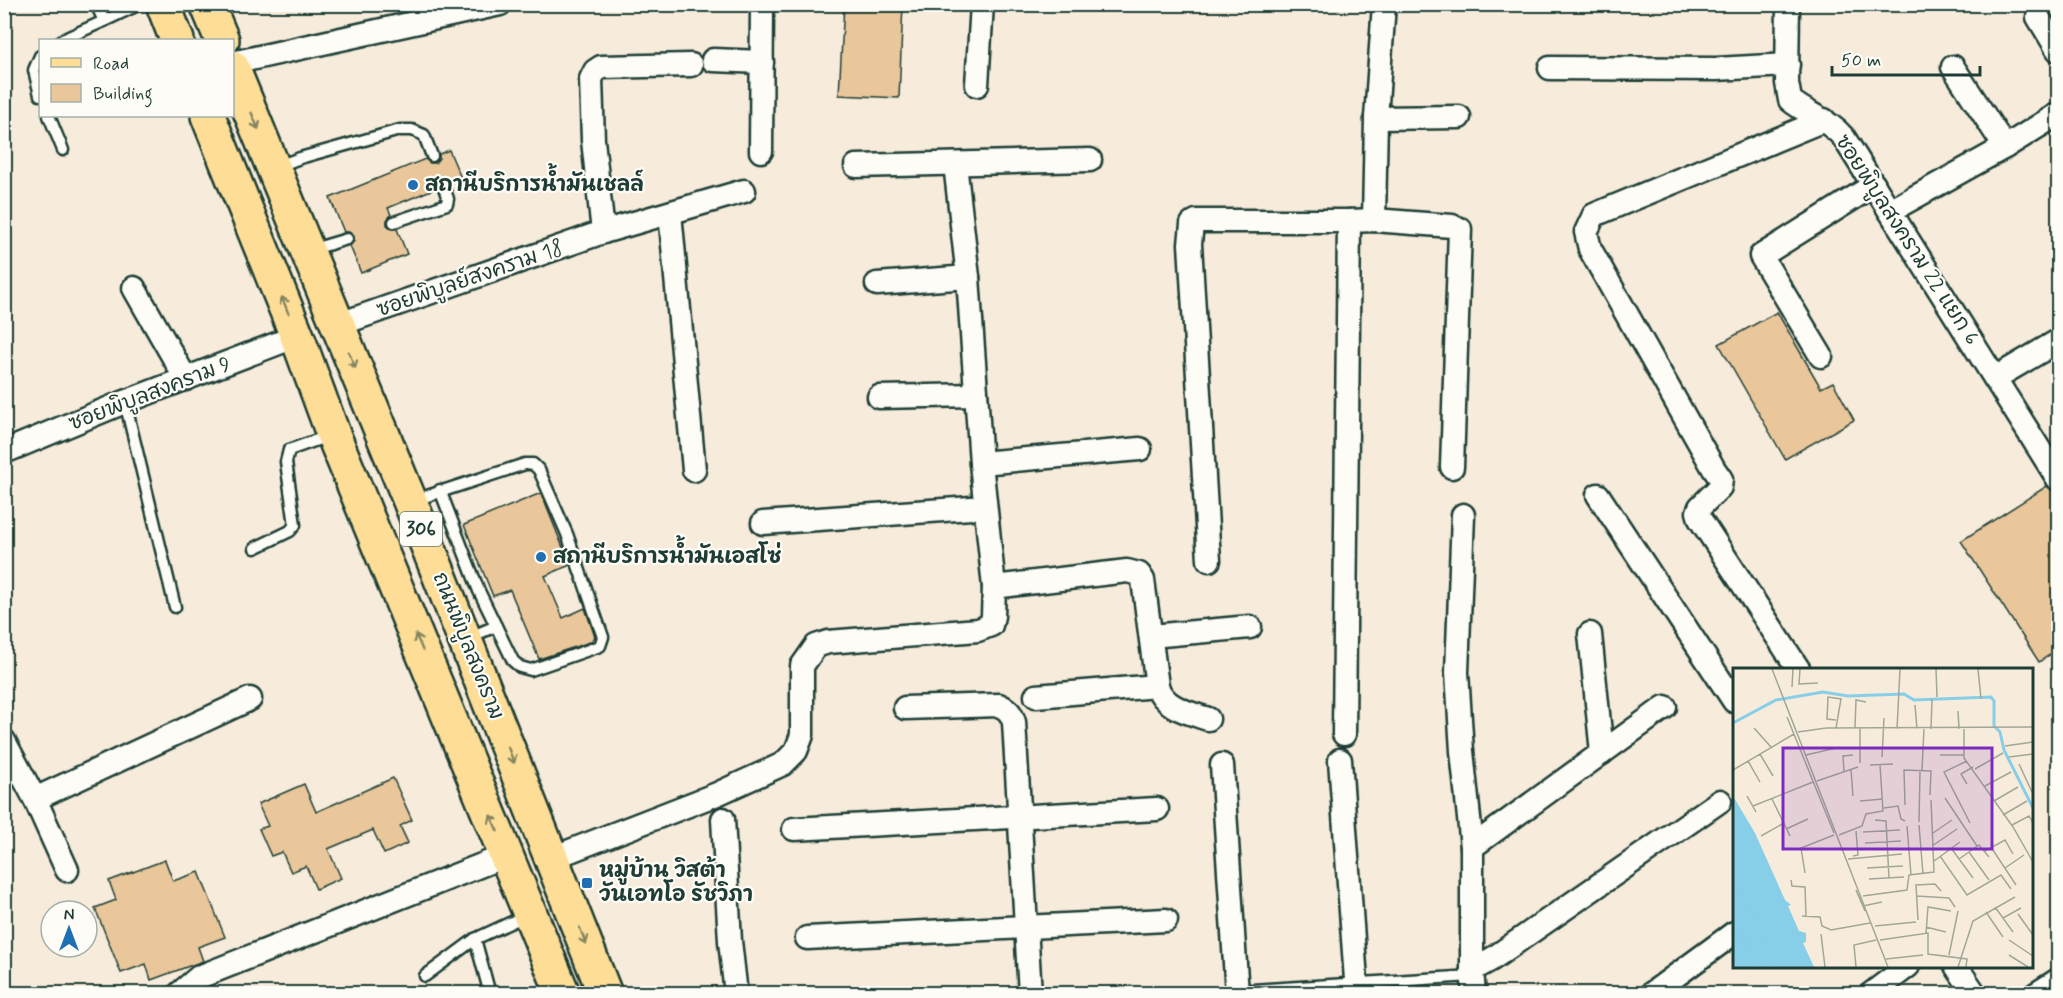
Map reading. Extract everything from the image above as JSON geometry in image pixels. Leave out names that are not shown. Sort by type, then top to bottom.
[{"type":"main road","points":[[163,4],[177,39]]},
{"type":"main road","points":[[207,4],[222,39]]},
{"type":"main road","name":"ถนนพิบูลสงคราม","points":[[234,70],[410,501],[605,993]]},
{"type":"main road","name":"ถนนพิบูลสงคราม","points":[[208,117],[297,336],[333,434],[563,993]]},
{"type":"main road","points":[[297,336],[337,325]]},
{"type":"street","points":[[234,65],[500,4]]},
{"type":"street","points":[[761,151],[762,4]]},
{"type":"street","points":[[977,85],[982,4]]},
{"type":"street","points":[[1374,220],[1376,118],[1384,4]]},
{"type":"street","name":"ซอยพิบูลสงคราม 22 แยก 6","points":[[1788,4],[1787,83],[1790,100],[1834,126],[1844,138],[2058,479]]},
{"type":"street","points":[[2038,17],[2058,50]]},
{"type":"street","points":[[713,60],[762,62]]},
{"type":"street","points":[[603,232],[593,140],[591,79],[595,71],[602,68],[691,65]]},
{"type":"street","points":[[1550,69],[1716,69],[1788,65]]},
{"type":"street","points":[[1953,68],[2005,147]]},
{"type":"street","points":[[1890,211],[2005,147],[2058,114]]},
{"type":"street","points":[[1376,118],[1459,117]]},
{"type":"street","points":[[1798,668],[1700,519],[1698,512],[1700,507],[1720,487],[1721,479],[1590,249],[1586,232],[1594,215],[1824,120]]},
{"type":"street","points":[[856,166],[1090,160]]},
{"type":"street","points":[[552,858],[717,794],[783,764],[796,751],[801,735],[802,666],[816,646],[828,642],[978,630],[991,625],[994,587],[981,464],[968,277],[955,164]]},
{"type":"street","points":[[1821,356],[1761,255],[1874,185]]},
{"type":"street","name":"ซอยพิบูลย์สงคราม 18","points":[[337,325],[603,232],[744,191]]},
{"type":"street","points":[[670,213],[694,470]]},
{"type":"street","points":[[1209,560],[1190,231],[1192,224],[1205,219],[1374,220],[1452,226],[1460,229],[1452,467]]},
{"type":"street","points":[[1344,734],[1349,221]]},
{"type":"street","points":[[877,284],[968,277]]},
{"type":"street","points":[[134,288],[186,379]]},
{"type":"street","name":"ซอยพิบูลสงคราม 9","points":[[4,452],[125,402],[297,336]]},
{"type":"street","points":[[1995,378],[2058,341]]},
{"type":"street","points":[[879,397],[976,395]]},
{"type":"street","points":[[981,464],[1140,449]]},
{"type":"street","points":[[1598,495],[1733,699]]},
{"type":"street","points":[[763,523],[985,507]]},
{"type":"street","points":[[1463,515],[1457,672],[1472,847],[1473,980]]},
{"type":"street","points":[[994,587],[1127,571],[1139,574],[1143,580],[1160,696],[1165,702],[1179,709],[1208,719]]},
{"type":"street","points":[[1151,636],[1250,627]]},
{"type":"street","points":[[1590,634],[1602,753]]},
{"type":"street","points":[[1036,696],[1157,686]]},
{"type":"street","points":[[35,799],[250,699]]},
{"type":"street","points":[[905,708],[999,705],[1007,708],[1012,714],[1030,993]]},
{"type":"street","points":[[1472,847],[1665,707]]},
{"type":"street","points":[[5,743],[35,799],[67,870]]},
{"type":"street","points":[[1340,760],[1357,989]]},
{"type":"street","points":[[1222,765],[1237,992]]},
{"type":"street","points":[[1473,980],[1492,959],[1720,801]]},
{"type":"street","points":[[794,829],[1157,809]]},
{"type":"street","points":[[723,819],[730,941],[736,993]]},
{"type":"street","points":[[179,993],[199,977],[507,855]]},
{"type":"street","points":[[807,938],[1166,920]]},
{"type":"street","points":[[1658,991],[1733,934]]},
{"type":"street","points":[[1871,993],[1905,968]]},
{"type":"street","points":[[1957,968],[1975,993]]},
{"type":"street","points":[[2036,993],[2058,981]]},
{"type":"lane","points":[[96,4],[104,21]]},
{"type":"lane","points":[[64,39],[140,4]]},
{"type":"lane","points":[[39,58],[34,70],[39,91]]},
{"type":"lane","points":[[49,117],[63,150]]},
{"type":"lane","points":[[275,167],[400,130],[412,130],[423,135],[432,156]]},
{"type":"lane","points":[[394,222],[447,204],[448,199],[443,185]]},
{"type":"lane","points":[[307,251],[347,239]]},
{"type":"lane","points":[[125,402],[174,607]]},
{"type":"lane","points":[[255,548],[290,531],[296,525],[286,462],[289,450],[333,434]]},
{"type":"lane","points":[[410,501],[441,490],[525,464],[533,464],[539,470],[567,534],[603,637],[600,646],[531,670],[520,667],[513,661],[479,591],[441,490]]},
{"type":"lane","points":[[465,639],[496,626]]},
{"type":"lane","points":[[425,976],[475,939],[531,914]]},
{"type":"lane","points":[[475,939],[490,993]]},
{"type":"lane","points":[[1237,992],[1357,989],[1473,980]]},
{"type":"building","points":[[844,4],[903,4],[899,98],[839,95]]},
{"type":"building","points":[[449,150],[461,178],[450,182],[445,178],[440,178],[436,183],[436,188],[388,208],[391,215],[387,220],[387,225],[392,229],[397,229],[407,254],[361,273],[350,246],[354,241],[354,236],[349,232],[344,232],[330,198],[425,159],[430,163],[435,163],[439,154]]},
{"type":"building","points":[[1777,312],[1821,388],[1833,382],[1854,420],[1785,459],[1719,344]]},
{"type":"building","points":[[2047,486],[2058,495],[2058,649],[2039,662],[1961,541]]},
{"type":"building","points":[[541,493],[570,565],[545,576],[563,618],[585,608],[595,637],[590,642],[539,659],[510,590],[493,596],[464,525]]},
{"type":"building","points":[[393,778],[412,820],[400,826],[408,843],[384,854],[373,830],[328,849],[341,878],[316,889],[306,866],[291,872],[282,852],[271,856],[259,829],[268,826],[258,804],[304,784],[316,812]]},
{"type":"building","points":[[165,860],[173,881],[199,872],[225,937],[198,947],[203,961],[151,980],[146,964],[121,973],[99,918],[99,906],[116,900],[109,881]]},
{"type":"place","name":"สถานีบริการน้ำมันเชลล์","points":[[413,185]]},
{"type":"place","name":"สถานีบริการน้ำมันเอสโซ่","points":[[541,557]]},
{"type":"place","name":"หมู่บ้าน วิสต้า วันเอทโอ รัชวิภา","points":[[587,883]]}]
